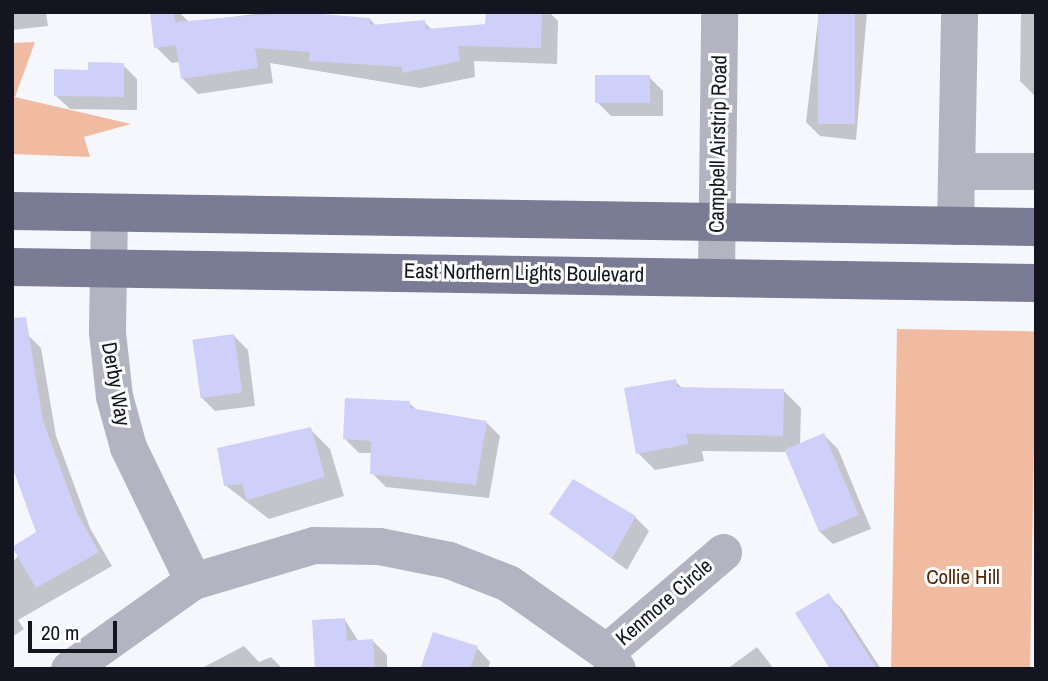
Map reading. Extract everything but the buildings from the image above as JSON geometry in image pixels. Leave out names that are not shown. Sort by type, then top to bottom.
[{"type":"main road","points":[[12,211],[1036,227]]},
{"type":"main road","name":"East Northern Lights Boulevard","points":[[12,267],[716,275],[1036,283]]},
{"type":"street","name":"Campbell Airstrip Road","points":[[716,275],[719,12]]},
{"type":"street","points":[[955,226],[959,12]]},
{"type":"street","points":[[956,171],[1036,172]]},
{"type":"street","name":"Derby Way","points":[[109,213],[114,396],[133,459],[193,582]]},
{"type":"street","points":[[69,669],[193,582],[314,545],[379,546],[449,560],[508,583],[611,660]]},
{"type":"street","name":"Kenmore Circle","points":[[611,660],[723,552]]},
{"type":"green space","points":[[35,42],[15,97],[131,124],[84,137],[90,157],[12,154],[12,43]]},
{"type":"green space","name":"Collie Hill","points":[[897,329],[1036,331],[1030,669],[891,669]]}]
